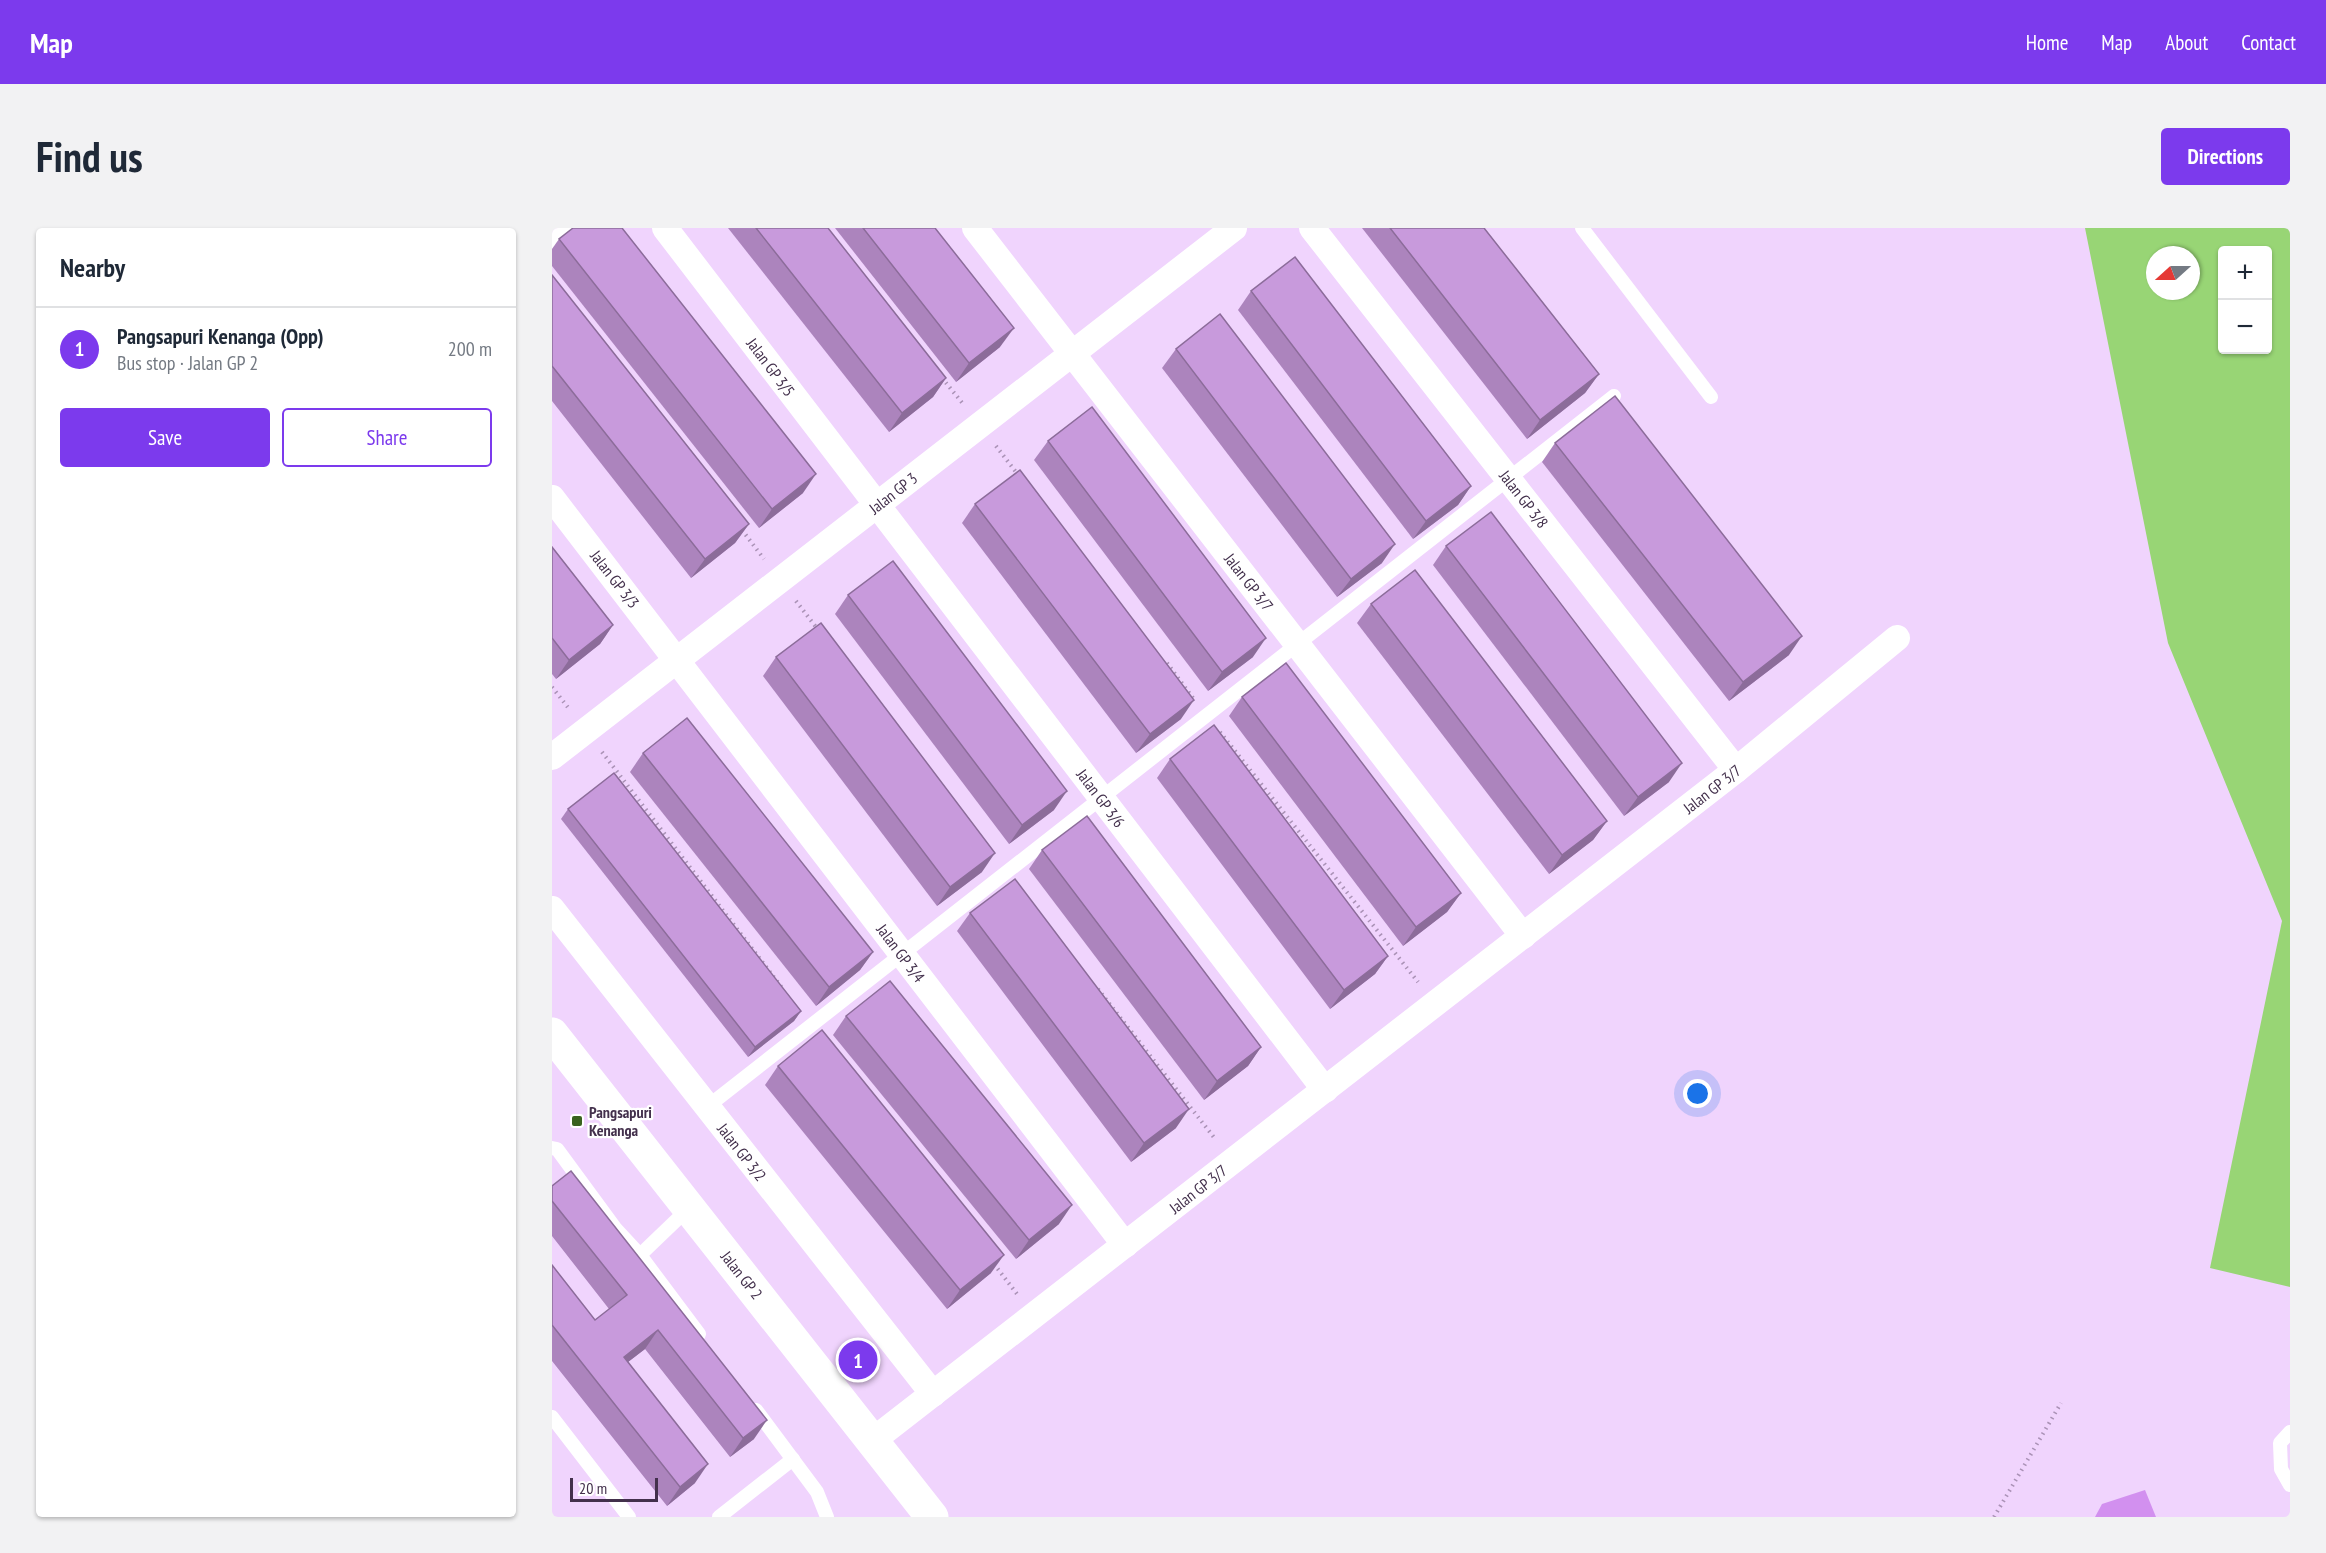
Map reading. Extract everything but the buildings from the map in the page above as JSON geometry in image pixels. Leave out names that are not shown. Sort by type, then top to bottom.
[{"type":"street","points":[[552,236],[562,228]]},
{"type":"street","name":"Jalan GP 3/5","points":[[665,228],[878,506]]},
{"type":"street","name":"Jalan GP 3/7","points":[[975,228],[1523,936]]},
{"type":"street","name":"Jalan GP 3","points":[[552,757],[1234,228]]},
{"type":"street","name":"Jalan GP 3/8","points":[[1312,228],[1736,770]]},
{"type":"street","name":"Jalan GP 3/3","points":[[552,498],[677,660]]},
{"type":"street","name":"Jalan GP 3/6","points":[[878,506],[1325,1090]]},
{"type":"street","name":"Jalan GP 3/7","points":[[872,1441],[1736,770],[1897,638]]},
{"type":"street","name":"Jalan GP 3/4","points":[[677,660],[1125,1245]]},
{"type":"street","name":"Jalan GP 3/2","points":[[552,909],[933,1394]]},
{"type":"street","name":"Jalan GP 2","points":[[552,1035],[932,1517]]},
{"type":"lane","points":[[1582,228],[1711,397]]},
{"type":"lane","points":[[707,1107],[1614,396]]},
{"type":"lane","points":[[552,1148],[557,1149],[615,1228],[640,1255],[709,1348]]},
{"type":"lane","points":[[640,1255],[689,1208]]},
{"type":"lane","points":[[751,1403],[817,1492],[827,1517]]},
{"type":"lane","points":[[552,1417],[629,1517]]},
{"type":"lane","points":[[2290,1432],[2280,1443],[2281,1469],[2290,1485]]},
{"type":"lane","points":[[719,1517],[793,1459]]},
{"type":"path","points":[[936,369],[1024,482]]},
{"type":"path","points":[[737,524],[824,637]]},
{"type":"path","points":[[1163,659],[1436,1004]]},
{"type":"path","points":[[552,687],[812,1026]]},
{"type":"path","points":[[1094,984],[1233,1162]]},
{"type":"path","points":[[991,1260],[1034,1316]]},
{"type":"path","points":[[1994,1517],[2061,1403]]},
{"type":"green space","points":[[2085,228],[2290,228],[2290,1287],[2210,1268],[2282,921],[2168,643]]},
{"type":"shaded area","points":[[2145,1490],[2156,1517],[2095,1517],[2102,1504]]},
{"type":"place","name":"Pangsapuri Kenanga","points":[[577,1121]]},
{"type":"place","name":"Pangsapuri Kenanga (Opp)","points":[[858,1360]]}]
